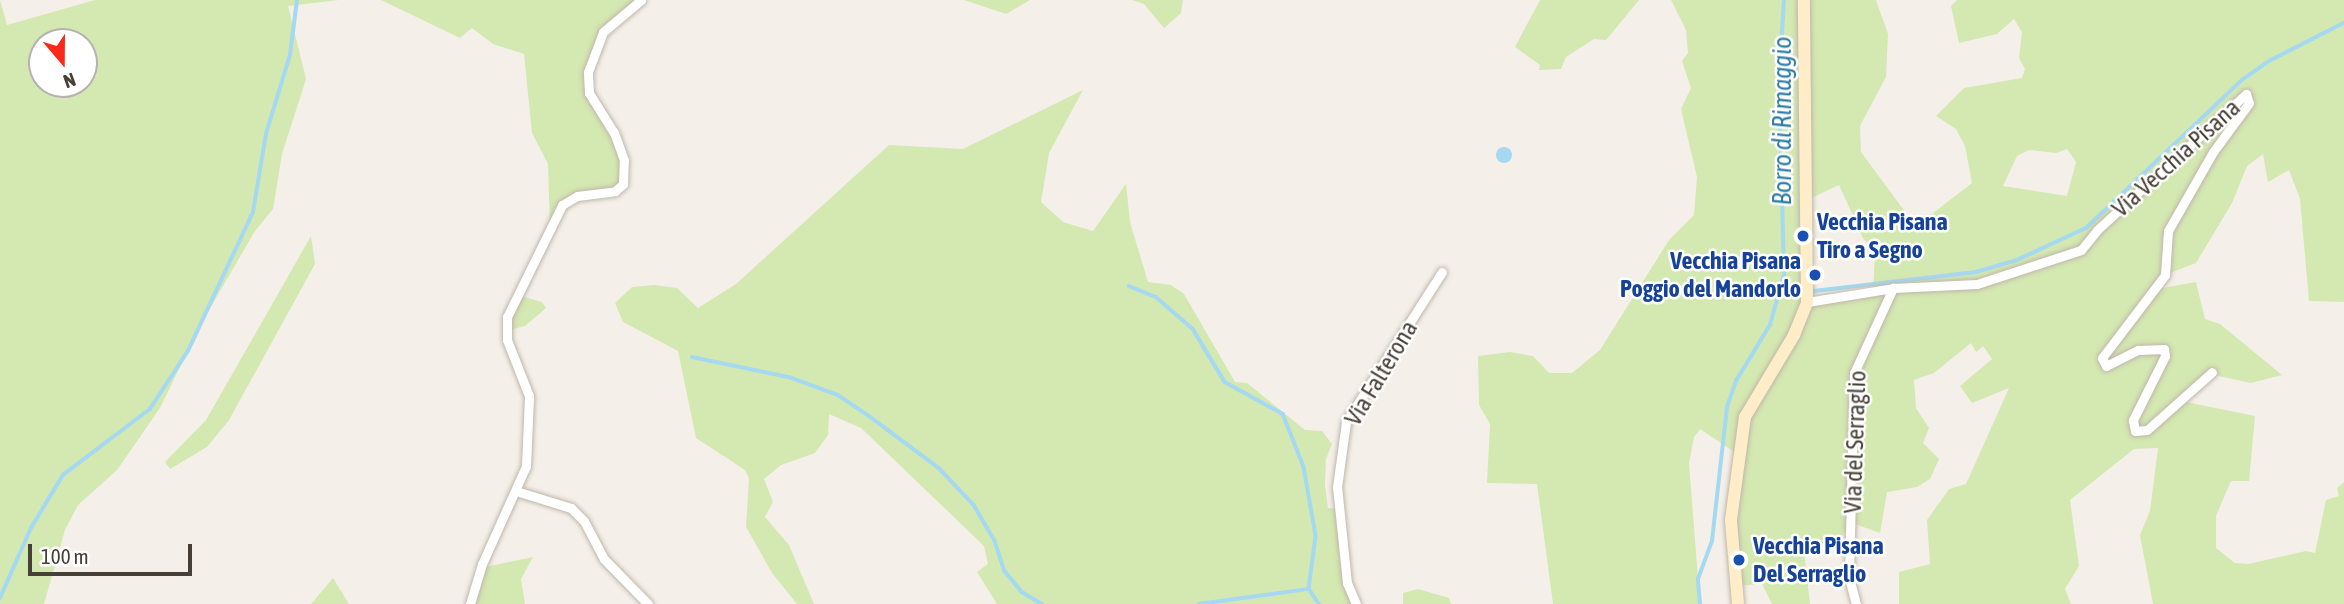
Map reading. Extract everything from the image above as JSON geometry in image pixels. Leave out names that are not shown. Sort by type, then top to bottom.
[{"type":"main road","points":[[1738,604],[1731,520],[1745,417],[1794,335],[1807,302],[1804,0]]},
{"type":"street","points":[[470,604],[482,564],[526,466],[530,412],[524,380],[506,340],[507,317],[562,205],[577,196],[615,191],[623,184],[624,160],[614,134],[589,93],[588,72],[603,32],[641,0]]},
{"type":"street","name":"Via Vecchia Pisana","points":[[1807,302],[1893,288],[1977,284],[2081,250],[2097,230],[2246,94],[2249,103],[2213,152],[2168,231],[2165,275],[2102,358],[2106,366],[2138,350],[2164,349],[2165,356],[2133,420],[2134,431],[2147,430],[2211,372]]},
{"type":"street","name":"Via Falterona","points":[[1356,604],[1347,583],[1337,487],[1346,422],[1442,272]]},
{"type":"street","name":"Via del Serraglio","points":[[1856,604],[1849,577],[1854,373],[1893,288]]},
{"type":"street","points":[[516,491],[571,508],[584,521],[604,559],[648,604]]},
{"type":"green space","points":[[0,0],[7,25],[95,0],[339,0],[288,6],[306,79],[282,154],[273,209],[255,231],[202,322],[160,408],[117,470],[78,505],[65,530],[44,604],[0,604]]},
{"type":"green space","points":[[381,0],[641,0],[603,32],[594,47],[589,93],[624,160],[623,184],[562,205],[550,227],[548,164],[532,133],[524,54],[493,44],[472,28],[460,38]]},
{"type":"green space","points":[[964,0],[1030,0],[1006,14]]},
{"type":"green space","points":[[1132,0],[1183,0],[1181,13],[1164,28],[1144,4]]},
{"type":"green space","points":[[1540,0],[1639,0],[1606,40],[1594,39],[1566,57],[1561,69],[1539,70],[1540,65],[1515,47]]},
{"type":"green space","points":[[1671,0],[1876,0],[1888,34],[1886,77],[1860,126],[1861,152],[1909,217],[1932,214],[1972,183],[1965,146],[1956,129],[1936,116],[1964,88],[2022,78],[2025,69],[2019,58],[2022,32],[2014,19],[1997,34],[1959,43],[1951,6],[1957,0],[2344,0],[2344,302],[2309,301],[2300,199],[2289,170],[2268,182],[2263,154],[2247,166],[2232,203],[2196,263],[2165,275],[2157,289],[2196,282],[2205,319],[2220,324],[2282,375],[2251,383],[2214,375],[2181,401],[2255,416],[2249,481],[2231,481],[2216,516],[2216,548],[2235,563],[2248,564],[2306,551],[2315,553],[2326,500],[2339,496],[2337,488],[2344,482],[2344,604],[2153,604],[2140,535],[2150,511],[2158,448],[2134,449],[2070,500],[2079,566],[2065,589],[2071,604],[1899,604],[1899,572],[1930,564],[1927,520],[1949,489],[1966,484],[2009,388],[1972,403],[1960,386],[1992,359],[1983,346],[1976,352],[1971,343],[1934,373],[1914,380],[1916,408],[1929,428],[1923,443],[1939,459],[1930,479],[1917,487],[1887,492],[1880,533],[1852,523],[1833,546],[1803,542],[1810,604],[1772,604],[1762,584],[1736,586],[1731,539],[1739,455],[1700,429],[1694,437],[1689,463],[1700,604],[1553,604],[1537,484],[1487,483],[1490,424],[1479,405],[1478,356],[1510,352],[1533,356],[1549,373],[1572,373],[1600,350],[1669,240],[1694,215],[1697,177],[1681,109],[1691,88],[1682,61],[1688,53],[1686,30]],"holes":[[[2067,149],[2076,162],[2067,196],[2003,186],[2017,156],[2029,150],[2056,153]],[[1839,185],[1863,238],[1875,252],[1873,293],[1808,302],[1807,200]]]},
{"type":"green space","points":[[1083,90],[1049,153],[1041,202],[1063,222],[1093,231],[1126,184],[1130,222],[1148,282],[1171,285],[1184,294],[1235,382],[1247,383],[1305,430],[1322,431],[1332,444],[1326,459],[1325,485],[1328,508],[1337,509],[1352,604],[997,604],[977,572],[988,564],[984,546],[861,428],[829,414],[828,435],[815,453],[781,465],[764,479],[773,502],[765,517],[789,545],[814,604],[797,604],[772,573],[746,527],[749,478],[745,470],[696,438],[678,351],[623,322],[615,303],[632,287],[654,285],[677,288],[698,308],[736,284],[889,145],[963,149]]},
{"type":"green space","points":[[311,236],[315,264],[229,420],[207,447],[170,469],[165,462],[206,420]]},
{"type":"green space","points":[[518,295],[542,302],[546,308],[525,326],[506,331]]},
{"type":"green space","points":[[533,557],[521,579],[525,604],[470,604],[481,568]]},
{"type":"green space","points":[[333,578],[349,604],[311,604]]},
{"type":"green space","points":[[1418,589],[1449,598],[1451,604],[1403,604],[1403,593]]},
{"type":"water","points":[[1504,147],[1512,155],[1504,163],[1496,155]]},
{"type":"waterway","points":[[0,598],[31,528],[63,475],[150,409],[188,351],[253,212],[266,134],[290,55],[297,0]]},
{"type":"waterway","name":"Borro di Rimaggio","points":[[1700,604],[1698,579],[1712,541],[1727,407],[1736,381],[1770,325],[1784,274],[1779,78],[1784,0]]},
{"type":"waterway","points":[[1780,295],[1976,272],[2017,260],[2086,228],[2242,80],[2271,60],[2344,23]]},
{"type":"waterway","points":[[1129,286],[1156,297],[1193,329],[1225,382],[1283,414],[1304,467],[1316,536],[1309,589]]},
{"type":"waterway","points":[[692,357],[789,377],[838,395],[869,416],[939,468],[974,505],[995,541],[1005,571],[1022,592],[1042,604]]},
{"type":"waterway","points":[[1309,589],[1319,604]]},
{"type":"waterway","points":[[1199,604],[1309,589]]},
{"type":"place","name":"Vecchia Pisana Tiro a Segno","points":[[1803,236]]},
{"type":"place","name":"Vecchia Pisana Poggio del Mandorlo","points":[[1815,275]]},
{"type":"place","name":"Vecchia Pisana Del Serraglio","points":[[1739,560]]}]
